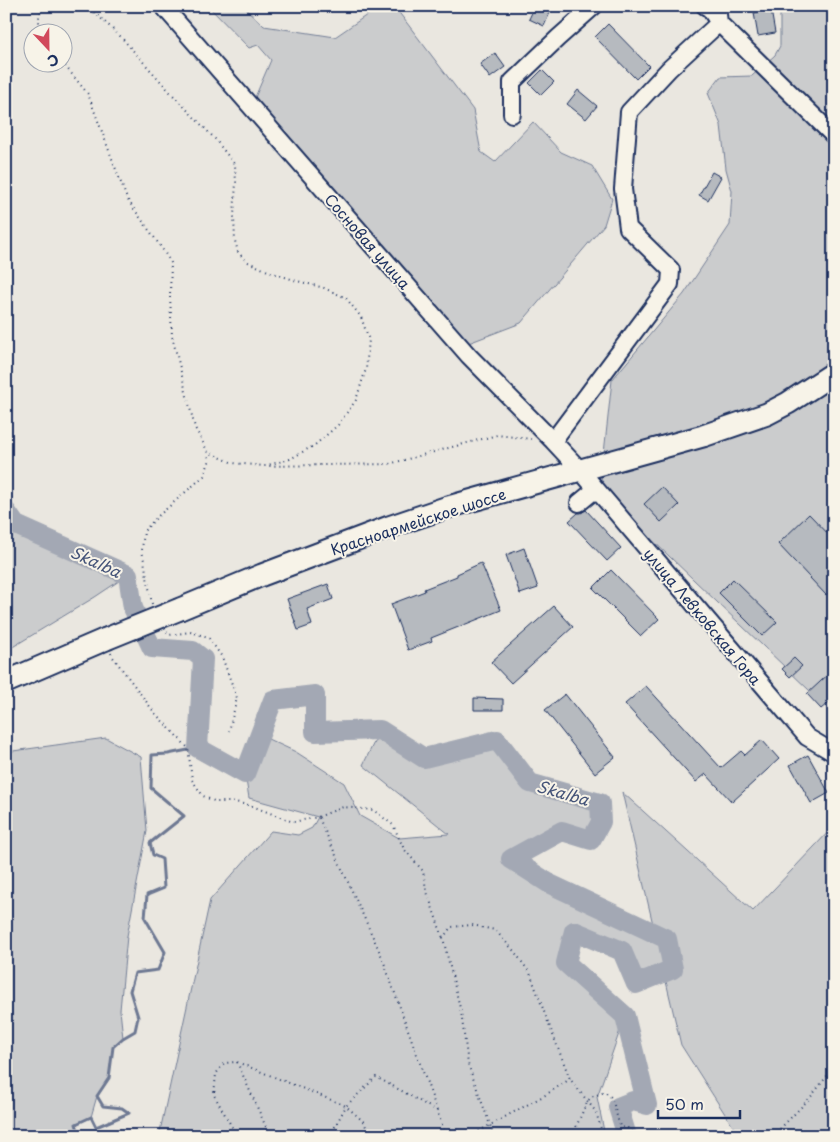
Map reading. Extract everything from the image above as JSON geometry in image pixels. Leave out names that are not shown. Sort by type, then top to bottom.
[{"type":"main road","name":"Красноармейское шоссе","points":[[6,682],[109,648],[180,609],[262,575],[448,507],[703,436],[767,414],[788,403],[834,373]]},
{"type":"street","name":"Сосновая улица","points":[[163,6],[469,356],[580,470]]},
{"type":"street","points":[[512,114],[512,82],[594,6]]},
{"type":"street","points":[[710,7],[719,23],[834,136]]},
{"type":"street","points":[[553,441],[670,284],[671,270],[628,228],[623,189],[629,112],[669,69],[719,23]]},
{"type":"street","name":"улица Левковская Гора","points":[[580,470],[807,737],[834,753]]},
{"type":"street","points":[[579,503],[596,489]]},
{"type":"path","points":[[38,22],[44,6]]},
{"type":"path","points":[[86,6],[120,36],[215,139],[235,165],[234,216],[235,241],[238,252],[246,261],[270,272],[324,288],[346,298],[362,317],[369,340],[366,369],[356,400],[338,425],[314,445],[290,459],[264,466]]},
{"type":"path","points":[[70,72],[88,94],[127,199],[162,247],[171,263],[172,336],[195,428],[208,452],[209,462],[204,476],[157,517],[144,531],[142,550],[152,605]]},
{"type":"path","points":[[208,452],[233,463],[264,466],[389,464],[497,435],[553,441]]},
{"type":"path","points":[[164,628],[169,635],[190,632],[208,637],[222,657],[237,698],[229,731]]},
{"type":"path","points":[[109,648],[154,712],[188,748],[192,780],[203,796],[216,802],[235,802],[252,806],[293,822],[318,817],[343,807],[373,810],[393,825],[404,849],[423,871],[426,889],[443,938],[461,1012],[468,1064],[494,1136]]},
{"type":"path","points":[[318,817],[382,957],[446,1136]]},
{"type":"path","points":[[443,938],[451,927],[472,925],[495,930],[514,951],[530,973],[570,1079],[596,1112],[603,1136]]},
{"type":"path","points":[[237,1062],[270,1136]]},
{"type":"path","points":[[237,1136],[214,1095],[216,1074],[224,1063],[237,1062],[346,1106],[364,1122],[370,1136]]},
{"type":"path","points":[[773,1136],[810,1098],[834,1067]]},
{"type":"path","points":[[330,1136],[346,1106],[376,1078],[437,1111]]},
{"type":"path","points":[[470,1136],[547,1094],[570,1079]]},
{"type":"path","points":[[572,1136],[587,1102],[591,1098],[605,1092],[612,1098],[620,1127],[628,1128],[645,1136]]},
{"type":"shaded area","points":[[208,6],[243,6],[264,26],[335,37],[380,6],[394,6],[473,110],[481,152],[495,162],[533,122],[561,152],[592,166],[612,199],[604,225],[521,323],[466,344],[253,102],[271,60],[258,45],[249,48]]},
{"type":"shaded area","points":[[780,6],[834,6],[834,714],[600,490],[612,380],[684,294],[730,225],[732,191],[726,169],[721,125],[708,93],[720,77],[752,76],[775,55],[780,46]]},
{"type":"shaded area","points":[[6,511],[16,525],[128,575],[6,651]]},
{"type":"shaded area","points":[[380,730],[424,758],[497,740],[530,783],[600,803],[601,822],[591,840],[562,832],[511,859],[550,884],[655,933],[622,792],[753,911],[834,826],[834,1136],[739,1136],[681,1045],[664,973],[636,984],[622,951],[574,931],[566,963],[625,1016],[597,1097],[605,1136],[159,1136],[210,900],[271,831],[298,835],[312,828],[318,817],[249,798],[245,774],[268,739],[296,752],[344,783],[360,816],[399,838],[449,834],[363,765]]},
{"type":"shaded area","points":[[106,738],[141,757],[147,831],[127,936],[120,1010],[123,1038],[113,1047],[109,1078],[97,1096],[91,1117],[76,1124],[80,1136],[6,1136],[6,752]]},
{"type":"building","points":[[535,6],[553,6],[544,26],[529,19]]},
{"type":"building","points":[[771,10],[775,33],[758,36],[754,13]]},
{"type":"building","points":[[608,24],[649,66],[636,79],[595,37]]},
{"type":"building","points":[[495,53],[505,67],[490,78],[480,64]]},
{"type":"building","points":[[542,70],[554,82],[541,95],[529,83]]},
{"type":"building","points":[[578,90],[597,106],[586,119],[567,104]]},
{"type":"building","points":[[712,172],[721,177],[708,200],[699,195]]},
{"type":"building","points":[[662,487],[679,505],[661,522],[644,504]]},
{"type":"building","points":[[586,510],[621,548],[607,561],[569,521],[578,513]]},
{"type":"building","points":[[809,514],[834,540],[834,588],[826,595],[778,544]]},
{"type":"building","points":[[524,548],[538,588],[520,594],[506,555]]},
{"type":"building","points":[[481,563],[501,610],[431,638],[432,641],[408,650],[391,604],[425,591],[424,589],[457,576],[457,574]]},
{"type":"building","points":[[611,570],[659,619],[641,636],[593,588]]},
{"type":"building","points":[[733,579],[777,622],[762,636],[719,593]]},
{"type":"building","points":[[328,584],[333,599],[307,609],[312,625],[298,630],[287,599]]},
{"type":"building","points":[[554,606],[573,627],[511,683],[491,662]]},
{"type":"building","points":[[794,658],[802,666],[790,677],[782,669]]},
{"type":"building","points":[[834,669],[834,698],[821,709],[807,694]]},
{"type":"building","points":[[646,686],[721,768],[741,751],[745,755],[762,740],[779,759],[732,802],[706,774],[696,782],[625,704]]},
{"type":"building","points":[[565,694],[615,757],[595,773],[545,710]]},
{"type":"building","points":[[474,698],[503,699],[503,710],[474,710]]},
{"type":"building","points":[[808,755],[829,793],[811,803],[790,765]]},
{"type":"waterway","name":"Skalba","points":[[6,511],[16,525],[128,575],[133,608],[152,648],[193,651],[203,659],[198,748],[245,774],[273,700],[315,695],[315,732],[380,730],[424,758],[497,740],[530,783],[600,803],[601,822],[591,840],[562,831],[511,859],[550,884],[667,939],[673,969],[636,984],[622,951],[574,931],[566,963],[625,1016],[647,1105],[633,1101],[618,1107],[627,1136]]},
{"type":"waterway","points":[[80,1136],[76,1124],[91,1117],[96,1127],[129,1113],[122,1108],[103,1106],[97,1096],[109,1078],[113,1047],[135,1031],[138,1017],[130,991],[135,973],[158,970],[165,952],[145,918],[147,895],[164,888],[162,859],[153,855],[150,843],[184,816],[151,788],[152,755],[198,748]]}]
